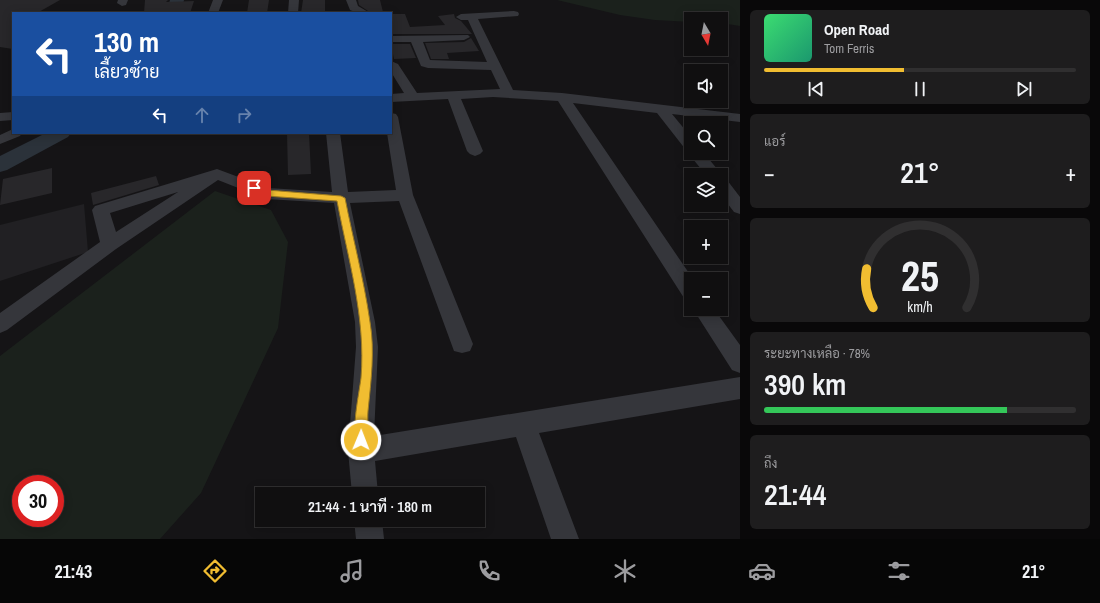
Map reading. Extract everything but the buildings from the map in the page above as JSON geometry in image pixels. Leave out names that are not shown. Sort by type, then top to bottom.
[{"type":"street","points":[[213,12],[218,0]]},
{"type":"street","points":[[293,12],[294,0]]},
{"type":"street","points":[[351,0],[354,8],[363,12]]},
{"type":"street","points":[[508,93],[495,66],[465,16],[514,14]]},
{"type":"street","points":[[392,39],[464,37]]},
{"type":"street","points":[[416,38],[425,63],[495,66]]},
{"type":"street","points":[[392,66],[412,96]]},
{"type":"street","points":[[392,98],[508,93],[562,97],[740,118]]},
{"type":"street","points":[[453,95],[475,151]]},
{"type":"street","points":[[562,97],[684,281]]},
{"type":"street","points":[[662,109],[684,138]]},
{"type":"street","points":[[0,117],[12,116]]},
{"type":"street","points":[[392,123],[405,195],[462,344]]},
{"type":"street","points":[[0,140],[13,134]]},
{"type":"street","points":[[333,134],[341,198],[365,322],[367,347],[361,451],[364,487]]},
{"type":"street","points":[[702,160],[708,168]]},
{"type":"street","points":[[110,244],[101,210],[217,174],[266,193],[341,198],[405,195]]},
{"type":"street","points":[[0,324],[110,244],[217,174]]},
{"type":"street","points":[[728,193],[740,208]]},
{"type":"street","points":[[708,316],[740,363]]},
{"type":"street","points":[[361,451],[740,388]]},
{"type":"street","points":[[524,424],[566,539]]},
{"type":"street","points":[[369,527],[370,539]]},
{"type":"shaded area","points":[[557,0],[740,0],[740,26],[728,24],[728,12],[684,12],[684,22],[655,20],[620,15]]},
{"type":"shaded area","points":[[215,191],[271,210],[288,242],[278,328],[201,493],[160,539],[0,539],[0,356]]},
{"type":"shaded area","points":[[84,204],[88,252],[0,281],[0,225]]},
{"type":"waterway","points":[[173,12],[177,0]]},
{"type":"waterway","points":[[0,165],[59,134]]},
{"type":"route","points":[[254,188],[266,193],[341,198],[365,322],[367,347],[366,377],[361,440]]}]
